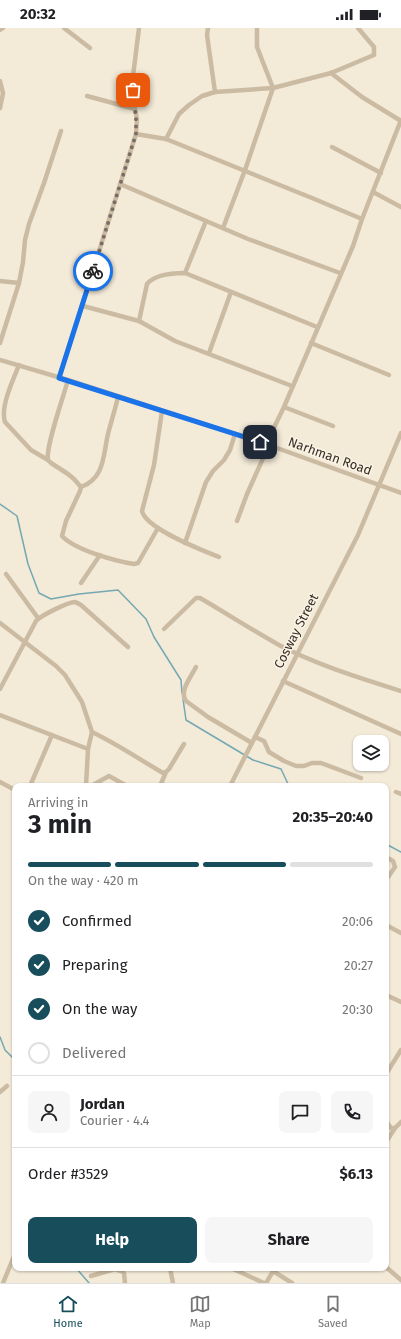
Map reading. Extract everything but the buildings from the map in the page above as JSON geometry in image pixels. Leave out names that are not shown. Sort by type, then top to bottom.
[{"type":"street","points":[[64,28],[90,48]]},
{"type":"street","points":[[59,378],[136,134],[134,76],[139,28]]},
{"type":"street","points":[[208,28],[215,92]]},
{"type":"street","points":[[223,228],[245,170],[273,88],[257,47],[257,28]]},
{"type":"street","points":[[166,139],[178,114],[202,96],[215,92],[273,88],[331,73],[374,55],[374,47],[358,28]]},
{"type":"street","points":[[237,521],[267,445],[353,246],[362,219],[401,120],[362,97],[331,73]]},
{"type":"street","points":[[0,81],[3,93],[0,108]]},
{"type":"street","points":[[87,96],[134,109]]},
{"type":"street","points":[[0,343],[19,283],[25,240],[29,224],[62,131]]},
{"type":"street","points":[[136,134],[166,139],[362,219]]},
{"type":"street","points":[[332,147],[381,172]]},
{"type":"street","points":[[120,184],[248,239],[340,274]]},
{"type":"street","points":[[373,192],[401,207]]},
{"type":"street","points":[[185,273],[206,221]]},
{"type":"street","points":[[138,321],[147,284],[150,280],[155,277],[185,273],[317,327]]},
{"type":"street","points":[[0,281],[19,283]]},
{"type":"street","points":[[209,353],[231,292]]},
{"type":"street","points":[[82,306],[138,321],[175,341],[292,386]]},
{"type":"street","points":[[311,343],[389,375]]},
{"type":"street","name":"Narhman Road","points":[[0,360],[68,380],[235,434],[401,493]]},
{"type":"street","points":[[19,365],[3,406],[3,417],[10,429],[31,450],[48,460],[74,479],[81,487]]},
{"type":"street","points":[[48,460],[47,454],[51,436],[68,380]]},
{"type":"street","points":[[118,397],[108,432],[103,465],[90,483],[81,487],[66,521],[62,536],[65,540],[79,548],[131,563],[138,563],[158,528]]},
{"type":"street","points":[[284,407],[333,426]]},
{"type":"street","points":[[162,411],[154,465],[142,511],[143,514],[158,528],[185,543],[219,557]]},
{"type":"street","name":"Cosway Street","points":[[232,783],[353,546],[378,484],[401,433]]},
{"type":"street","points":[[185,543],[206,482],[224,460],[230,450],[235,434]]},
{"type":"street","points":[[81,583],[100,555]]},
{"type":"street","points":[[6,574],[38,618]]},
{"type":"street","points":[[164,630],[198,597],[278,644],[297,653],[336,670],[401,691]]},
{"type":"street","points":[[0,688],[38,618],[71,603],[77,603],[128,647]]},
{"type":"street","points":[[0,623],[56,666],[65,675],[82,702],[92,732],[88,749],[86,783]]},
{"type":"street","points":[[196,668],[183,690],[186,701],[208,717],[251,744]]},
{"type":"street","points":[[283,681],[401,734]]},
{"type":"street","points":[[0,715],[88,749]]},
{"type":"street","points":[[92,732],[113,742],[163,773],[166,772]]},
{"type":"street","points":[[31,783],[52,735]]},
{"type":"street","points":[[255,737],[264,742],[269,752],[296,766],[321,763],[361,778]]},
{"type":"street","points":[[161,783],[166,772],[184,744]]},
{"type":"street","points":[[96,783],[109,776],[122,783]]},
{"type":"street","points":[[0,782],[12,788]]},
{"type":"street","points":[[396,792],[401,794]]},
{"type":"street","points":[[389,859],[393,861],[395,867],[389,876]]},
{"type":"street","points":[[389,926],[401,933]]},
{"type":"street","points":[[389,996],[401,1002]]},
{"type":"street","points":[[389,1069],[401,1050]]},
{"type":"street","points":[[0,1092],[7,1086]]},
{"type":"street","points":[[389,1137],[401,1122]]},
{"type":"street","points":[[389,1125],[391,1128],[395,1128]]},
{"type":"street","points":[[3,1283],[12,1261]]},
{"type":"street","points":[[389,1270],[401,1280]]},
{"type":"street","points":[[91,1276],[108,1271]]},
{"type":"street","points":[[120,1271],[124,1273],[125,1283]]},
{"type":"street","points":[[171,1271],[173,1283]]},
{"type":"street","points":[[238,1271],[265,1283],[273,1271]]},
{"type":"street","points":[[275,1271],[292,1283]]},
{"type":"waterway","points":[[0,504],[17,516],[28,564],[39,593],[51,599],[79,594],[118,590],[146,619],[154,637],[181,680],[182,693]]},
{"type":"waterway","points":[[183,699],[186,720],[253,760],[281,769],[288,783]]},
{"type":"waterway","points":[[389,846],[401,852]]},
{"type":"waterway","points":[[0,1037],[5,1050],[12,1057]]},
{"type":"waterway","points":[[79,1271],[89,1283]]},
{"type":"way so far","points":[[93,271],[136,134],[133,90]]},
{"type":"route","points":[[93,271],[59,378],[260,442]]}]
